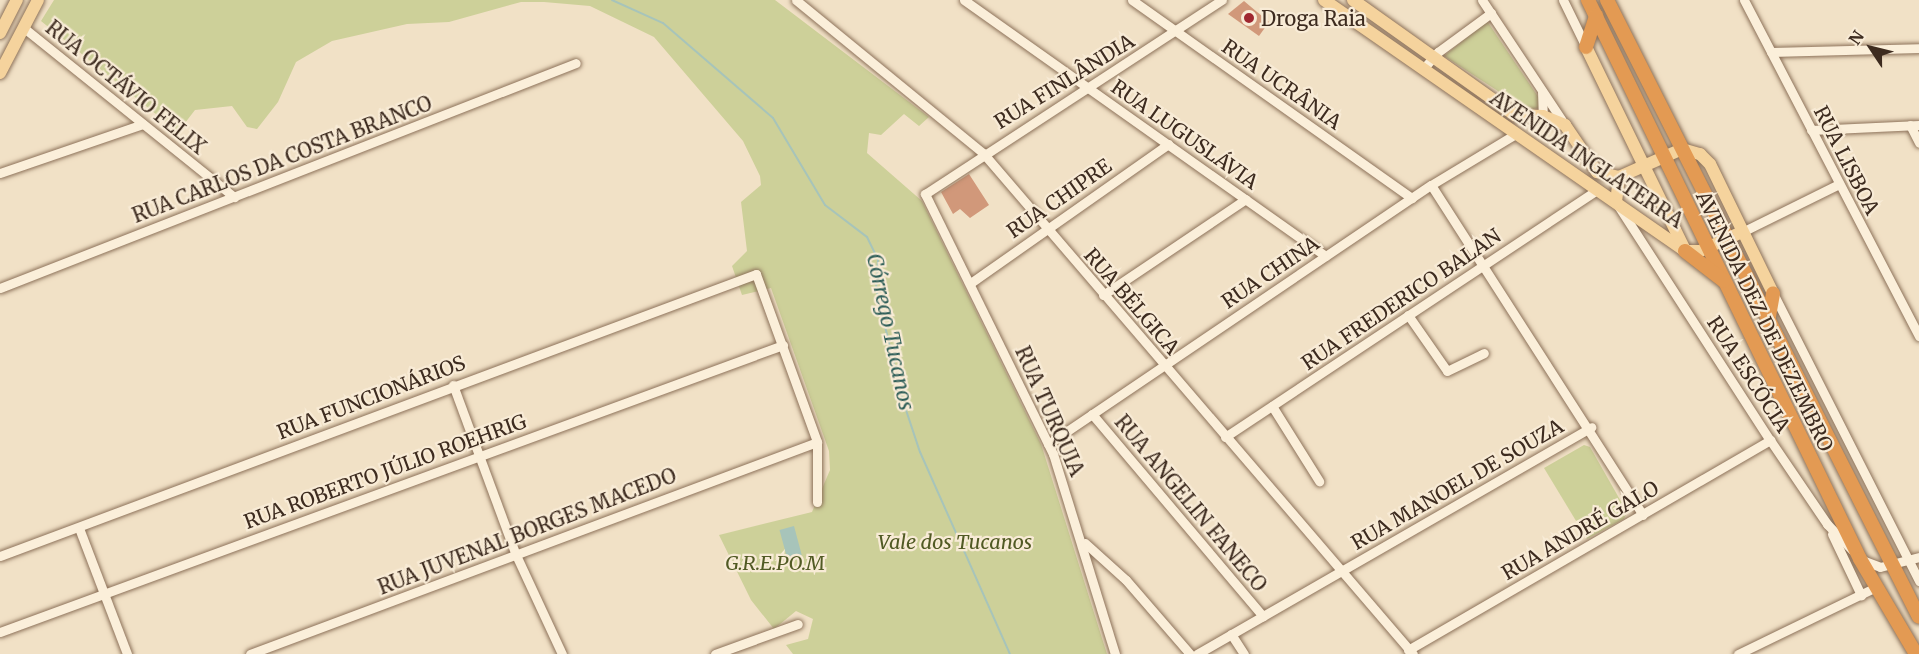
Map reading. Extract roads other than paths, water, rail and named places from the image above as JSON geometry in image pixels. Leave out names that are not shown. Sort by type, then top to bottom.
[{"type":"highway","name":"AVENIDA DEZ DE DEZEMBRO","points":[[1588,0],[1860,559],[1916,654]]},
{"type":"highway","name":"AVENIDA DEZ DE DEZEMBRO","points":[[1607,0],[1891,566],[1919,617]]},
{"type":"highway","points":[[1586,47],[1596,16]]},
{"type":"highway","points":[[1685,251],[1724,281]]},
{"type":"highway","points":[[1768,322],[1773,293]]},
{"type":"main road","points":[[0,33],[5,11],[17,0]]},
{"type":"main road","points":[[0,73],[38,0]]},
{"type":"main road","name":"AVENIDA INGLATERRA","points":[[1324,0],[1514,135],[1616,202],[1685,251],[1707,248],[1742,232]]},
{"type":"main road","name":"AVENIDA INGLATERRA","points":[[1353,0],[1519,117],[1543,116],[1565,125],[1588,165],[1607,176],[1619,177],[1682,149]]},
{"type":"main road","points":[[1586,47],[1685,251]]},
{"type":"main road","points":[[1514,135],[1519,117]]},
{"type":"main road","points":[[1682,149],[1700,154],[1710,164],[1773,293]]},
{"type":"main road","points":[[1616,202],[1619,177]]},
{"type":"street","name":"RUA BÉLGICA","points":[[796,0],[983,153],[1103,296],[1411,652]]},
{"type":"street","name":"RUA LUGUSLÁVIA","points":[[964,0],[1326,256]]},
{"type":"street","name":"RUA UCRÂNIA","points":[[1132,0],[1412,198]]},
{"type":"street","name":"RUA FINLÂNDIA","points":[[925,194],[983,153],[1089,89],[1222,0]]},
{"type":"street","points":[[1482,0],[1565,125]]},
{"type":"street","points":[[1563,0],[1586,47]]},
{"type":"street","name":"RUA LISBOA","points":[[1744,0],[1919,336]]},
{"type":"street","points":[[1424,69],[1433,56],[1491,13]]},
{"type":"street","name":"RUA OCTÁVIO FELIX","points":[[24,28],[234,197]]},
{"type":"street","points":[[1771,52],[1919,48]]},
{"type":"street","name":"RUA CARLOS DA COSTA BRANCO","points":[[0,288],[576,63]]},
{"type":"street","points":[[1542,89],[1543,116]]},
{"type":"street","points":[[0,173],[143,124]]},
{"type":"street","points":[[1811,130],[1914,125],[1919,143]]},
{"type":"street","name":"RUA CHINA","points":[[1048,444],[1431,185],[1514,135]]},
{"type":"street","name":"RUA CHIPRE","points":[[972,282],[1045,228],[1168,144]]},
{"type":"street","points":[[1742,232],[1839,184]]},
{"type":"street","points":[[1431,185],[1591,427],[1643,515]]},
{"type":"street","name":"RUA FREDERICO BALAN","points":[[1225,437],[1597,190]]},
{"type":"street","name":"RUA TURQUIA","points":[[925,194],[972,282],[1048,444],[1083,541],[1115,654]]},
{"type":"street","points":[[1103,296],[1246,199]]},
{"type":"street","name":"RUA ESCÓCIA","points":[[1616,202],[1770,441],[1827,524],[1860,559]]},
{"type":"street","name":"RUA FUNCIONÁRIOS","points":[[0,556],[79,528],[453,384],[756,274],[783,345]]},
{"type":"street","points":[[1773,293],[1919,581]]},
{"type":"street","points":[[1408,315],[1447,371],[1484,353]]},
{"type":"street","points":[[783,345],[817,442],[816,502]]},
{"type":"street","name":"RUA ROBERTO JÚLIO ROEHRIG","points":[[0,632],[783,345]]},
{"type":"street","points":[[453,384],[516,555],[562,654]]},
{"type":"street","points":[[1272,406],[1319,481]]},
{"type":"street","name":"RUA ANGELIN FANECO","points":[[1092,414],[1263,616]]},
{"type":"street","name":"RUA MANOEL DE SOUZA","points":[[1197,654],[1591,427]]},
{"type":"street","name":"RUA ANDRÉ GALO","points":[[1411,652],[1770,441]]},
{"type":"street","name":"RUA JUVENAL BORGES MACEDO","points":[[250,654],[817,442]]},
{"type":"street","points":[[1827,524],[1861,595]]},
{"type":"street","points":[[79,528],[127,654]]},
{"type":"street","points":[[1083,541],[1126,580],[1190,654]]},
{"type":"street","points":[[1860,559],[1872,566],[1891,566],[1908,562],[1919,556]]},
{"type":"street","points":[[1738,654],[1876,587]]},
{"type":"street","points":[[715,654],[798,624]]},
{"type":"street","points":[[1231,634],[1244,654]]},
{"type":"water","points":[[794,526],[802,555],[787,559],[780,530]]},
{"type":"waterway","name":"Córrego Tucanos","points":[[612,0],[663,23],[773,118],[825,205],[867,237],[878,260],[876,288],[902,398],[920,452],[1010,654]]},
{"type":"place","name":"Droga Raia","points":[[1249,18]]},
{"type":"park label","name":"Vale dos Tucanos","points":[[955,541]]},
{"type":"park label","name":"G.R.E.PO.M","points":[[775,562]]}]
